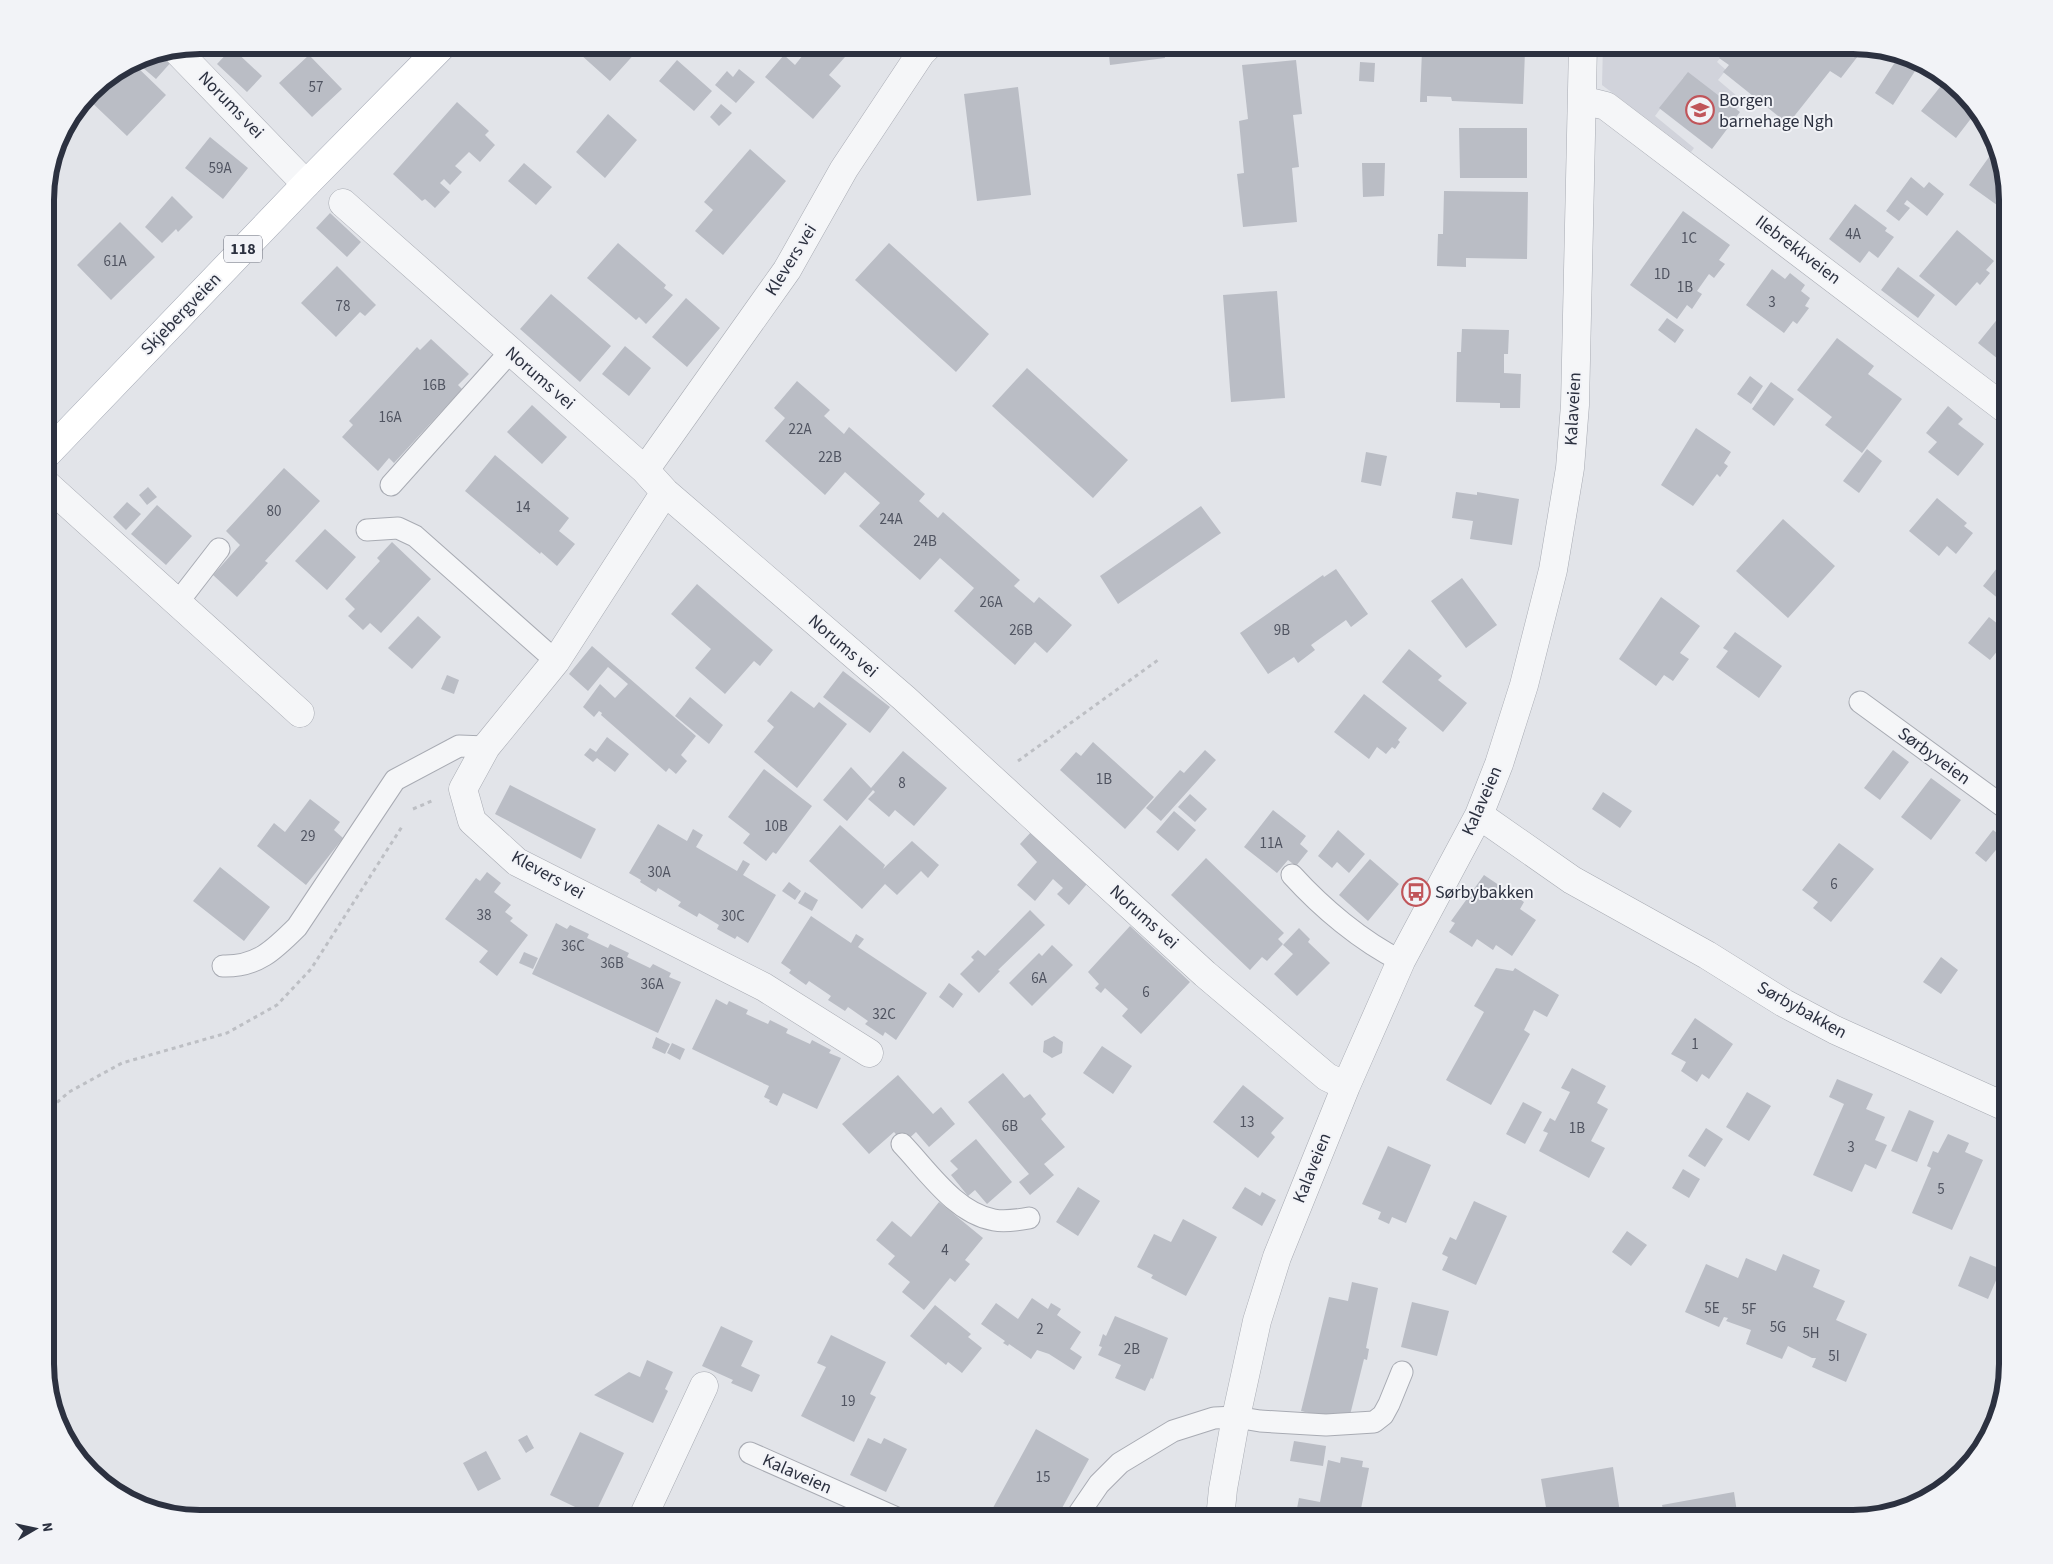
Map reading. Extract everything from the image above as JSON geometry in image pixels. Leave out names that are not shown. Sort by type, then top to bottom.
[{"type":"main road","name":"Skjebergveien","points":[[54,447],[306,184],[434,54]]},
{"type":"street","name":"Klevers vei","points":[[645,470],[787,270],[844,169],[920,54]]},
{"type":"street","name":"Kalaveien","points":[[1221,1510],[1236,1417],[1257,1320],[1277,1257],[1346,1086],[1401,962],[1478,815],[1499,764],[1524,684],[1553,570],[1564,506],[1575,405],[1583,54]]},
{"type":"street","name":"Norums vei","points":[[181,55],[306,184]]},
{"type":"street","name":"Ilebrekkveien","points":[[1582,100],[1606,106],[1719,190],[1999,405]]},
{"type":"street","name":"Norums vei","points":[[342,203],[645,470],[665,492],[904,698],[1206,974],[1328,1077],[1346,1086]]},
{"type":"street","points":[[54,491],[300,713]]},
{"type":"street","name":"Klevers vei","points":[[665,492],[556,661],[486,747],[463,789],[472,821],[517,862],[764,987],[869,1053]]},
{"type":"street","name":"Sørbybakken","points":[[1478,815],[1572,880],[1708,956],[1784,1003],[1835,1030],[1999,1104]]},
{"type":"street","points":[[646,1510],[704,1386]]},
{"type":"lane","points":[[391,485],[510,352]]},
{"type":"lane","points":[[367,530],[398,528],[415,536],[556,661]]},
{"type":"lane","points":[[178,602],[219,549]]},
{"type":"lane","name":"Sørbyveien","points":[[1860,702],[1999,803]]},
{"type":"lane","points":[[223,966],[240,966],[254,962],[278,946],[297,927],[395,780],[460,746],[486,747]]},
{"type":"lane","points":[[1292,875],[1341,921],[1382,952],[1401,962]]},
{"type":"lane","points":[[902,1144],[956,1201],[979,1215],[1003,1221],[1029,1218]]},
{"type":"lane","points":[[1081,1510],[1098,1484],[1120,1463],[1173,1431],[1214,1418],[1236,1417],[1260,1421],[1326,1425],[1374,1422],[1383,1415],[1402,1372]]},
{"type":"lane","name":"Kalaveien","points":[[750,1454],[878,1510]]},
{"type":"path","points":[[993,779],[1158,660]]},
{"type":"shaded area","points":[[1603,54],[1723,54],[1717,62],[1726,70],[1718,80],[1744,102],[1733,114],[1683,78],[1655,116],[1694,148],[1691,152],[1602,85]]},
{"type":"building","points":[[226,54],[238,54],[262,76],[247,92],[217,64]]},
{"type":"building","points":[[580,54],[634,54],[610,81]]},
{"type":"building","points":[[842,54],[845,57],[829,75],[841,86],[813,119],[765,77],[784,55],[795,65],[803,55]]},
{"type":"building","points":[[1109,54],[1164,54],[1165,58],[1110,65]]},
{"type":"building","points":[[1422,54],[1525,54],[1523,104],[1452,101],[1451,97],[1427,96],[1427,102],[1420,102]]},
{"type":"building","points":[[1722,54],[1859,54],[1841,78],[1830,71],[1788,124],[1723,72],[1729,65],[1719,58]]},
{"type":"building","points":[[309,55],[342,89],[312,117],[279,83]]},
{"type":"building","points":[[170,57],[173,60],[156,79],[141,66],[153,61]]},
{"type":"building","points":[[677,60],[712,91],[694,111],[659,81]]},
{"type":"building","points":[[1296,60],[1302,114],[1293,115],[1299,167],[1292,168],[1297,222],[1243,227],[1237,174],[1244,173],[1239,121],[1248,119],[1242,65]]},
{"type":"building","points":[[1896,60],[1917,69],[1893,105],[1875,93]]},
{"type":"building","points":[[1360,62],[1375,63],[1374,82],[1359,81]]},
{"type":"building","points":[[138,68],[166,95],[127,136],[91,102],[111,84]]},
{"type":"building","points":[[739,69],[755,82],[736,103],[715,85],[727,71],[733,77]]},
{"type":"building","points":[[1688,72],[1740,112],[1712,149],[1659,108]]},
{"type":"building","points":[[1942,84],[1957,96],[1973,116],[1956,138],[1921,111]]},
{"type":"building","points":[[1018,87],[1031,195],[977,201],[964,94]]},
{"type":"building","points":[[457,102],[489,131],[485,135],[495,145],[480,162],[469,152],[455,166],[462,172],[450,185],[444,179],[440,183],[450,192],[435,208],[425,199],[422,201],[393,174]]},
{"type":"building","points":[[721,104],[732,113],[719,126],[710,117]]},
{"type":"building","points":[[608,114],[637,140],[605,178],[576,152]]},
{"type":"building","points":[[1459,128],[1527,128],[1527,178],[1460,178]]},
{"type":"building","points":[[210,137],[248,168],[223,199],[185,168]]},
{"type":"building","points":[[750,149],[786,181],[723,255],[695,231],[713,210],[704,202]]},
{"type":"building","points":[[1989,157],[1994,160],[1998,180],[1999,207],[1969,185]]},
{"type":"building","points":[[524,163],[552,187],[536,205],[508,181]]},
{"type":"building","points":[[1362,163],[1385,163],[1384,196],[1363,197]]},
{"type":"building","points":[[1911,177],[1924,188],[1929,182],[1944,194],[1927,216],[1907,200],[1904,204],[1910,208],[1899,221],[1886,211]]},
{"type":"building","points":[[1444,191],[1528,192],[1527,259],[1466,258],[1466,267],[1437,266],[1438,234],[1443,234]]},
{"type":"building","points":[[172,196],[193,217],[178,232],[176,229],[162,243],[145,227]]},
{"type":"building","points":[[1855,204],[1887,228],[1885,231],[1894,237],[1878,258],[1869,251],[1860,263],[1829,239]]},
{"type":"building","points":[[1683,211],[1730,245],[1719,260],[1725,264],[1714,278],[1709,274],[1697,291],[1702,294],[1692,309],[1687,305],[1677,319],[1630,285]]},
{"type":"building","points":[[330,213],[361,242],[347,257],[316,228]]},
{"type":"building","points":[[120,222],[155,257],[111,300],[77,265]]},
{"type":"building","points":[[1957,230],[1994,261],[1986,270],[1990,273],[1980,285],[1977,282],[1956,306],[1919,276]]},
{"type":"building","points":[[618,243],[666,285],[664,288],[673,295],[646,324],[639,317],[636,320],[587,278]]},
{"type":"building","points":[[889,243],[989,334],[956,372],[855,280]]},
{"type":"building","points":[[337,266],[376,305],[365,316],[360,312],[336,337],[301,303]]},
{"type":"building","points":[[1898,267],[1935,295],[1918,318],[1881,290]]},
{"type":"building","points":[[1772,269],[1785,279],[1790,273],[1805,285],[1801,291],[1810,298],[1805,306],[1809,308],[1797,324],[1793,321],[1784,333],[1746,305]]},
{"type":"building","points":[[1277,291],[1285,398],[1231,402],[1223,295]]},
{"type":"building","points":[[551,294],[611,346],[580,382],[520,329]]},
{"type":"building","points":[[686,298],[720,328],[687,367],[652,337]]},
{"type":"building","points":[[1999,317],[1999,360],[1978,343]]},
{"type":"building","points":[[1667,318],[1684,330],[1675,343],[1658,330]]},
{"type":"building","points":[[1462,329],[1509,330],[1508,354],[1504,354],[1504,373],[1521,374],[1520,408],[1500,408],[1500,403],[1456,402],[1457,352],[1461,352]]},
{"type":"building","points":[[1837,338],[1874,366],[1868,374],[1902,399],[1862,453],[1825,425],[1832,417],[1797,390]]},
{"type":"building","points":[[431,339],[469,374],[458,385],[462,389],[394,463],[389,458],[378,471],[342,437],[353,425],[349,421],[417,347],[420,350]]},
{"type":"building","points":[[625,346],[651,368],[629,396],[602,374]]},
{"type":"building","points":[[1027,368],[1128,460],[1093,498],[992,406]]},
{"type":"building","points":[[1750,376],[1763,386],[1751,404],[1737,394]]},
{"type":"building","points":[[797,381],[830,410],[824,416],[844,434],[849,427],[925,494],[919,501],[938,518],[943,512],[1020,580],[1014,586],[1034,603],[1039,597],[1072,625],[1047,653],[1035,642],[1015,665],[954,611],[974,588],[940,558],[920,580],[859,526],[880,503],[845,472],[825,495],[765,441],[785,418],[774,408]]},
{"type":"building","points":[[1771,382],[1794,399],[1774,426],[1752,409]]},
{"type":"building","points":[[532,405],[567,437],[542,464],[507,432]]},
{"type":"building","points":[[1948,406],[1963,419],[1958,424],[1984,444],[1958,476],[1928,452],[1937,442],[1926,433]]},
{"type":"building","points":[[1696,428],[1731,452],[1724,463],[1728,466],[1720,477],[1717,474],[1693,506],[1661,485]]},
{"type":"building","points":[[1867,449],[1882,461],[1859,493],[1843,481]]},
{"type":"building","points":[[1366,452],[1387,456],[1381,486],[1361,482]]},
{"type":"building","points":[[495,455],[569,518],[559,531],[575,544],[557,566],[465,491]]},
{"type":"building","points":[[284,468],[320,501],[265,561],[268,563],[237,597],[213,575],[240,545],[226,531]]},
{"type":"building","points":[[148,487],[157,497],[147,505],[139,495]]},
{"type":"building","points":[[1456,492],[1477,495],[1477,492],[1519,499],[1512,545],[1470,539],[1473,521],[1452,518]]},
{"type":"building","points":[[1937,498],[1967,523],[1964,526],[1973,533],[1956,554],[1947,546],[1939,556],[1909,531]]},
{"type":"building","points":[[127,502],[141,514],[126,530],[113,517]]},
{"type":"building","points":[[157,505],[192,536],[166,565],[131,534]]},
{"type":"building","points":[[1201,506],[1221,533],[1118,604],[1100,576]]},
{"type":"building","points":[[1783,519],[1835,566],[1788,618],[1736,571]]},
{"type":"building","points":[[325,529],[356,557],[327,590],[295,561]]},
{"type":"building","points":[[392,542],[431,579],[381,633],[370,623],[363,630],[348,616],[355,609],[345,599],[380,561],[377,558]]},
{"type":"building","points":[[1999,565],[1999,599],[1983,586]]},
{"type":"building","points":[[1336,569],[1368,614],[1351,627],[1346,620],[1311,645],[1315,650],[1298,663],[1294,657],[1268,674],[1240,633],[1323,575],[1324,577]]},
{"type":"building","points":[[1462,578],[1497,625],[1466,648],[1431,601]]},
{"type":"building","points":[[697,584],[773,650],[760,666],[754,661],[725,694],[695,668],[711,649],[671,614]]},
{"type":"building","points":[[1661,597],[1700,626],[1680,653],[1689,659],[1673,681],[1664,675],[1656,686],[1619,659]]},
{"type":"building","points":[[418,616],[441,637],[412,669],[388,648]]},
{"type":"building","points":[[1989,617],[1999,625],[1999,649],[1990,660],[1968,643]]},
{"type":"building","points":[[1735,632],[1782,666],[1759,698],[1716,667],[1728,651],[1723,648]]},
{"type":"building","points":[[592,646],[696,736],[681,755],[687,761],[676,774],[669,768],[666,772],[601,715],[602,713],[599,711],[594,717],[583,707],[600,684],[615,698],[628,684],[608,667],[588,691],[569,674]]},
{"type":"building","points":[[1409,649],[1442,676],[1438,680],[1467,703],[1443,732],[1382,682]]},
{"type":"building","points":[[843,671],[890,707],[870,733],[823,697]]},
{"type":"building","points":[[447,675],[459,680],[454,694],[441,689]]},
{"type":"building","points":[[791,691],[814,708],[819,702],[847,724],[797,788],[754,752],[774,727],[767,721]]},
{"type":"building","points":[[1364,694],[1407,728],[1398,740],[1400,742],[1395,749],[1392,747],[1386,754],[1377,747],[1369,759],[1334,732]]},
{"type":"building","points":[[690,697],[723,725],[709,744],[675,716]]},
{"type":"building","points":[[607,737],[629,754],[615,772],[597,758],[593,762],[584,755],[590,748],[596,752]]},
{"type":"building","points":[[1093,742],[1154,797],[1125,829],[1060,770],[1076,752],[1081,756]]},
{"type":"building","points":[[1205,750],[1216,760],[1161,821],[1146,808],[1180,770],[1184,773]]},
{"type":"building","points":[[1893,750],[1909,762],[1880,800],[1864,788]]},
{"type":"building","points":[[903,751],[947,788],[914,826],[895,810],[889,817],[868,799],[875,792],[873,790],[847,821],[823,800],[851,767],[871,788]]},
{"type":"building","points":[[764,769],[812,806],[776,854],[773,852],[766,861],[743,843],[750,834],[728,817]]},
{"type":"building","points":[[1931,778],[1961,800],[1931,840],[1901,817]]},
{"type":"building","points":[[510,785],[596,829],[581,859],[495,814]]},
{"type":"building","points":[[1603,792],[1632,811],[1620,828],[1592,809]]},
{"type":"building","points":[[1190,794],[1207,809],[1195,822],[1178,807]]},
{"type":"building","points":[[310,799],[340,822],[334,830],[343,838],[306,885],[257,846],[274,823],[285,832]]},
{"type":"building","points":[[1273,810],[1306,836],[1300,844],[1308,851],[1296,866],[1288,860],[1277,873],[1244,847]]},
{"type":"building","points":[[1174,811],[1196,830],[1178,851],[1156,832]]},
{"type":"building","points":[[658,824],[687,841],[693,829],[703,835],[696,847],[737,871],[743,860],[750,864],[743,875],[776,895],[748,943],[737,936],[735,939],[717,929],[719,925],[699,913],[697,917],[678,906],[681,902],[658,888],[656,892],[629,873]]},
{"type":"building","points":[[840,825],[885,865],[883,869],[912,841],[939,865],[928,878],[921,871],[897,895],[885,884],[862,909],[809,861]]},
{"type":"building","points":[[1338,830],[1365,854],[1349,873],[1337,862],[1332,868],[1318,856]]},
{"type":"building","points":[[1993,830],[1999,834],[1999,846],[1986,862],[1975,853]]},
{"type":"building","points":[[1031,832],[1092,878],[1069,905],[1057,894],[1063,888],[1053,879],[1035,901],[1017,885],[1037,862],[1020,844]]},
{"type":"building","points":[[1839,843],[1874,869],[1831,922],[1813,908],[1818,902],[1802,890]]},
{"type":"building","points":[[1206,858],[1284,933],[1278,939],[1283,944],[1267,961],[1262,957],[1250,970],[1171,895]]},
{"type":"building","points":[[1370,859],[1399,884],[1368,921],[1339,895]]},
{"type":"building","points":[[220,867],[270,907],[244,941],[193,901]]},
{"type":"building","points":[[487,872],[501,883],[494,892],[511,905],[505,912],[513,918],[510,921],[528,935],[497,976],[479,962],[488,951],[445,919],[476,878],[480,881]]},
{"type":"building","points":[[1484,875],[1524,902],[1520,909],[1536,920],[1512,956],[1496,945],[1493,950],[1477,939],[1472,947],[1449,932],[1455,923],[1451,921]]},
{"type":"building","points":[[789,882],[801,891],[795,900],[782,891]]},
{"type":"building","points":[[805,892],[818,900],[812,911],[798,903]]},
{"type":"building","points":[[1030,910],[1045,925],[998,970],[1000,971],[979,993],[960,974],[974,960],[971,957],[978,950],[985,956]]},
{"type":"building","points":[[811,916],[851,943],[856,934],[864,939],[858,947],[927,993],[896,1040],[885,1032],[883,1036],[865,1024],[868,1021],[848,1007],[845,1011],[828,1000],[831,996],[809,981],[806,985],[789,973],[791,970],[781,963]]},
{"type":"building","points":[[556,923],[567,929],[570,925],[589,934],[587,938],[608,948],[610,944],[629,953],[627,957],[650,968],[653,964],[671,973],[669,977],[681,982],[658,1033],[532,974]]},
{"type":"building","points":[[1130,926],[1190,982],[1141,1034],[1122,1016],[1128,1009],[1105,988],[1101,993],[1095,988],[1099,984],[1088,972]]},
{"type":"building","points":[[1299,928],[1310,939],[1308,942],[1330,963],[1297,996],[1274,974],[1293,954],[1283,945]]},
{"type":"building","points":[[1052,945],[1073,965],[1032,1006],[1009,983],[1039,953],[1042,956]]},
{"type":"building","points":[[524,952],[538,958],[533,969],[519,963]]},
{"type":"building","points":[[1941,957],[1958,970],[1941,994],[1923,982]]},
{"type":"building","points":[[1496,968],[1513,971],[1515,968],[1559,995],[1547,1017],[1534,1010],[1524,1030],[1530,1034],[1491,1105],[1446,1080],[1484,1012],[1474,1006]]},
{"type":"building","points":[[949,983],[963,994],[953,1008],[939,997]]},
{"type":"building","points":[[716,999],[727,1005],[729,1001],[748,1010],[746,1014],[768,1024],[770,1020],[788,1029],[786,1033],[810,1044],[812,1040],[831,1050],[829,1053],[841,1058],[817,1109],[783,1093],[777,1106],[764,1097],[769,1086],[692,1049]]},
{"type":"building","points":[[1695,1018],[1733,1044],[1709,1079],[1702,1074],[1697,1082],[1681,1071],[1686,1062],[1671,1054]]},
{"type":"building","points":[[1054,1036],[1063,1042],[1062,1053],[1052,1058],[1043,1052],[1044,1041]]},
{"type":"building","points":[[656,1037],[670,1044],[665,1054],[652,1048]]},
{"type":"building","points":[[672,1043],[685,1049],[680,1060],[667,1053]]},
{"type":"building","points":[[1102,1046],[1132,1066],[1113,1094],[1083,1073]]},
{"type":"building","points":[[1572,1068],[1606,1086],[1597,1103],[1608,1109],[1591,1141],[1605,1148],[1589,1178],[1539,1151],[1548,1133],[1543,1131],[1550,1118],[1555,1121],[1570,1092],[1561,1088]]},
{"type":"building","points":[[1003,1073],[1024,1098],[1030,1094],[1046,1114],[1041,1119],[1065,1147],[1044,1164],[1054,1175],[1030,1195],[1019,1182],[1029,1174],[968,1102]]},
{"type":"building","points":[[898,1075],[933,1114],[941,1107],[955,1124],[929,1147],[916,1132],[904,1143],[894,1132],[869,1154],[842,1124]]},
{"type":"building","points":[[1837,1079],[1873,1094],[1866,1109],[1885,1117],[1875,1140],[1887,1145],[1876,1169],[1865,1164],[1852,1192],[1813,1175],[1844,1104],[1829,1097]]},
{"type":"building","points":[[1243,1085],[1284,1118],[1271,1133],[1275,1137],[1258,1158],[1213,1122]]},
{"type":"building","points":[[1747,1092],[1771,1106],[1749,1141],[1726,1127]]},
{"type":"building","points":[[1523,1102],[1542,1112],[1525,1144],[1506,1134]]},
{"type":"building","points":[[1909,1110],[1934,1121],[1917,1162],[1891,1151]]},
{"type":"building","points":[[1706,1128],[1723,1139],[1705,1167],[1688,1156]]},
{"type":"building","points":[[1948,1134],[1969,1143],[1965,1152],[1983,1160],[1952,1230],[1912,1213],[1931,1168],[1927,1166],[1933,1151],[1938,1153]]},
{"type":"building","points":[[976,1139],[1012,1182],[987,1204],[975,1190],[968,1196],[951,1175],[958,1169],[950,1161]]},
{"type":"building","points":[[1388,1146],[1431,1165],[1406,1223],[1392,1217],[1389,1224],[1378,1219],[1381,1212],[1362,1204]]},
{"type":"building","points":[[1683,1169],[1700,1179],[1689,1198],[1672,1188]]},
{"type":"building","points":[[1078,1187],[1100,1201],[1078,1236],[1056,1222]]},
{"type":"building","points":[[1245,1187],[1260,1196],[1262,1192],[1276,1200],[1262,1226],[1232,1208]]},
{"type":"building","points":[[1474,1201],[1507,1216],[1476,1285],[1442,1270],[1448,1257],[1442,1254],[1450,1237],[1456,1240]]},
{"type":"building","points":[[939,1202],[983,1238],[965,1260],[970,1264],[955,1282],[950,1278],[924,1310],[902,1292],[910,1282],[888,1264],[895,1256],[876,1240],[892,1221],[911,1237]]},
{"type":"building","points":[[1183,1219],[1217,1237],[1186,1296],[1151,1278],[1153,1275],[1137,1267],[1154,1234],[1171,1242]]},
{"type":"building","points":[[1627,1231],[1647,1245],[1631,1266],[1612,1252]]},
{"type":"building","points":[[1783,1254],[1820,1270],[1813,1287],[1845,1301],[1836,1320],[1867,1334],[1846,1382],[1812,1367],[1816,1358],[1812,1358],[1788,1346],[1782,1359],[1746,1344],[1751,1330],[1726,1321],[1728,1318],[1724,1317],[1719,1327],[1685,1312],[1706,1264],[1738,1278],[1746,1258],[1776,1271]]},
{"type":"building","points":[[1970,1256],[1999,1268],[1999,1274],[1988,1299],[1958,1286]]},
{"type":"building","points":[[1352,1282],[1378,1288],[1366,1348],[1369,1349],[1367,1360],[1364,1359],[1348,1423],[1301,1411],[1329,1297],[1348,1301]]},
{"type":"building","points":[[1032,1298],[1048,1309],[1051,1303],[1061,1309],[1057,1315],[1081,1332],[1070,1349],[1082,1357],[1074,1370],[1049,1354],[1037,1350],[1031,1359],[1009,1344],[1008,1346],[1003,1343],[1005,1341],[981,1324],[996,1303],[1018,1319]]},
{"type":"building","points":[[1412,1302],[1449,1311],[1437,1356],[1401,1347]]},
{"type":"building","points":[[935,1305],[971,1334],[968,1337],[982,1348],[962,1373],[948,1362],[946,1365],[910,1336]]},
{"type":"building","points":[[1115,1316],[1168,1338],[1153,1379],[1151,1378],[1145,1391],[1115,1378],[1121,1365],[1098,1355],[1102,1347],[1099,1346],[1103,1334],[1106,1336]]},
{"type":"building","points":[[721,1326],[753,1341],[741,1366],[760,1375],[752,1392],[731,1383],[733,1380],[702,1366]]},
{"type":"building","points":[[831,1335],[886,1362],[870,1394],[876,1397],[854,1442],[801,1416],[826,1367],[817,1363]]},
{"type":"building","points":[[647,1360],[673,1372],[665,1389],[668,1391],[653,1423],[594,1395],[629,1372],[640,1377]]},
{"type":"building","points":[[1036,1429],[1089,1459],[1061,1510],[992,1510]]},
{"type":"building","points":[[580,1432],[624,1453],[597,1510],[581,1510],[550,1495]]},
{"type":"building","points":[[527,1435],[534,1448],[526,1453],[518,1440]]},
{"type":"building","points":[[868,1438],[881,1444],[884,1438],[907,1449],[886,1492],[850,1475]]},
{"type":"building","points":[[1294,1441],[1326,1446],[1323,1466],[1290,1461]]},
{"type":"building","points":[[486,1451],[501,1479],[478,1491],[463,1463]]},
{"type":"building","points":[[1341,1457],[1363,1461],[1362,1467],[1369,1468],[1361,1510],[1297,1510],[1299,1498],[1320,1502],[1328,1460],[1340,1463]]},
{"type":"building","points":[[1613,1467],[1620,1510],[1546,1510],[1541,1479]]},
{"type":"building","points":[[1734,1492],[1737,1510],[1663,1510],[1662,1505]]},
{"type":"place","name":"Borgen barnehage Ngh","points":[[1700,110]]},
{"type":"place","name":"Sørbybakken","points":[[1416,892]]}]
